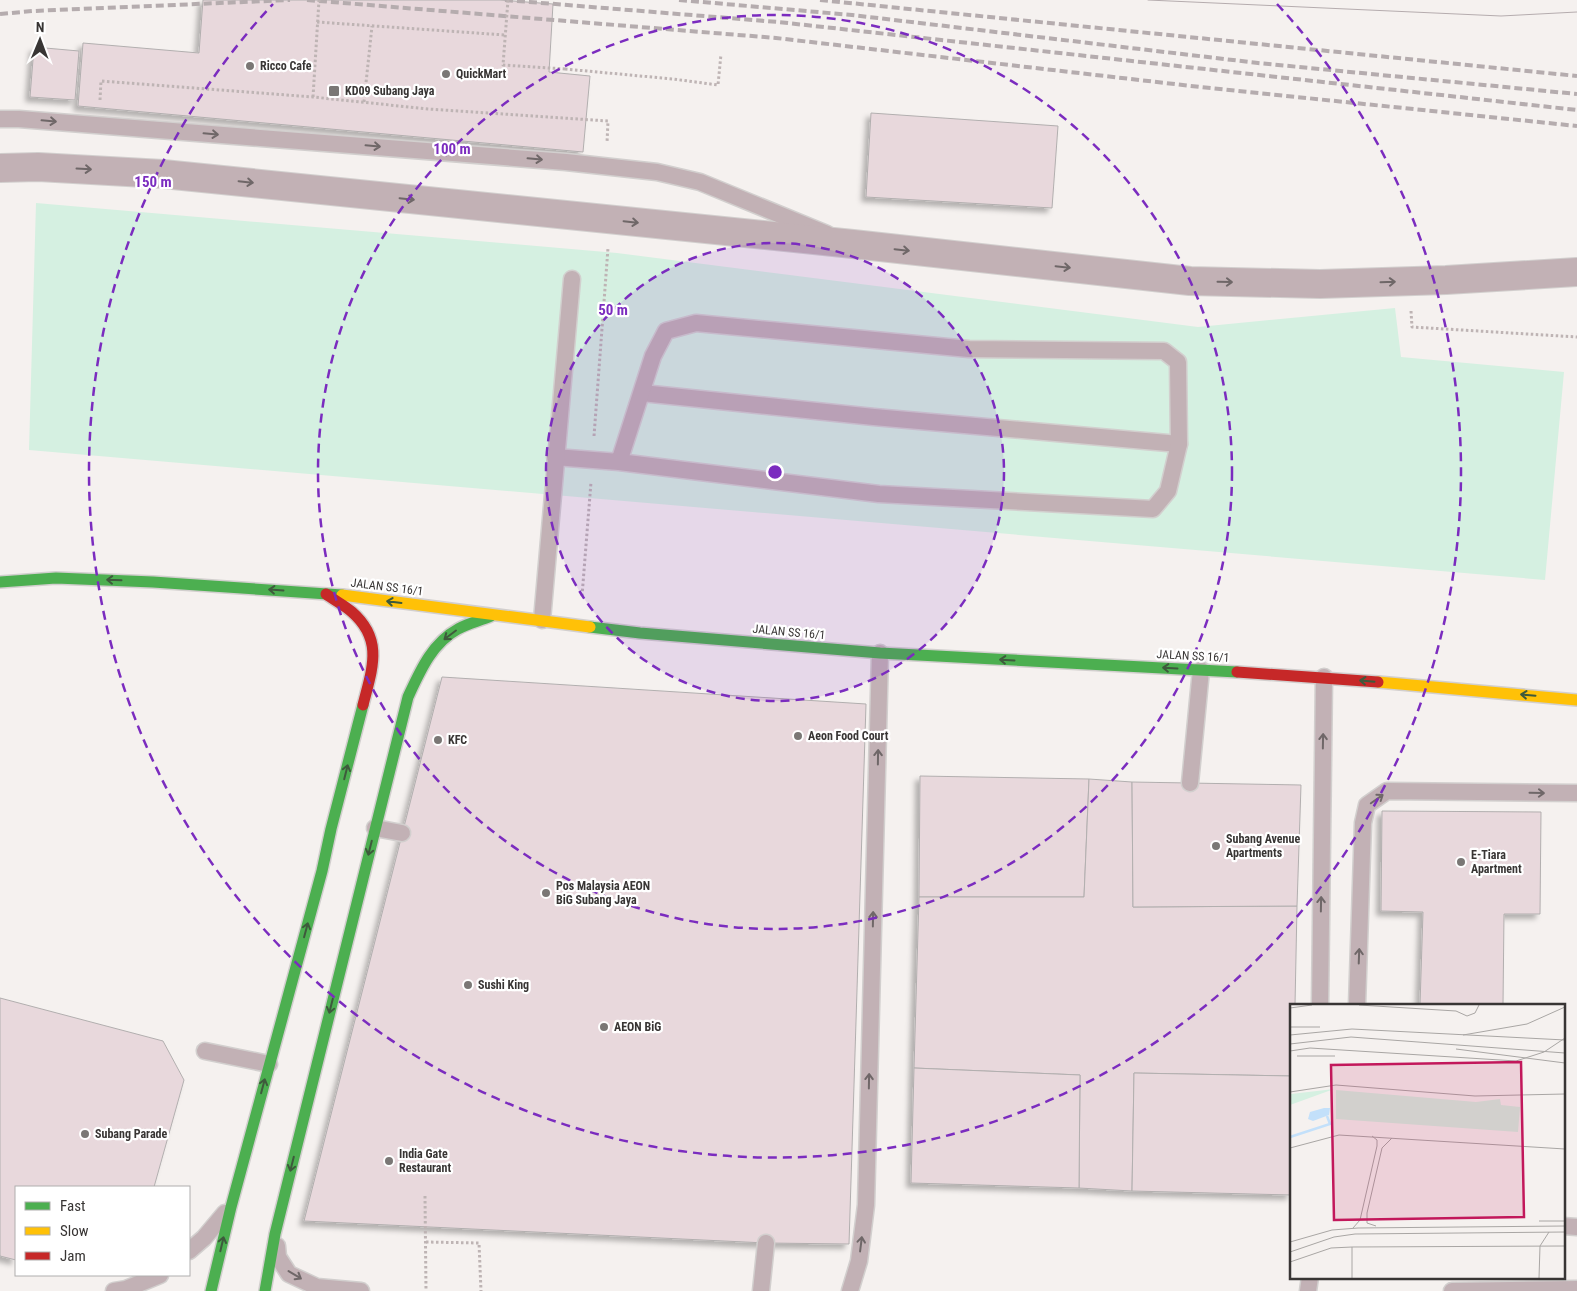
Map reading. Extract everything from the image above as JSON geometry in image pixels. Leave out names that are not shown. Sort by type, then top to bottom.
[{"type":"street","points":[[0,168],[38,167],[163,174],[853,244],[1190,281],[1320,284],[1446,280],[1577,272]]},
{"type":"street","name":"JALAN SS 16/1","points":[[0,582],[56,578],[324,593],[640,633],[880,653],[1324,677],[1577,700]]},
{"type":"street","points":[[211,1291],[231,1207],[322,871],[369,680],[374,649],[367,629],[352,612],[324,593]]},
{"type":"street","points":[[265,1291],[275,1234],[408,697],[423,665],[437,645],[458,629],[494,615]]},
{"type":"lane","points":[[0,119],[19,118],[547,160],[657,172],[700,182],[853,244]]},
{"type":"lane","points":[[542,620],[572,279]]},
{"type":"lane","points":[[555,457],[619,462],[880,494],[1153,509],[1168,491],[1179,444],[1178,362],[1164,352],[969,349],[696,323],[666,331],[653,356],[619,462]]},
{"type":"lane","points":[[642,393],[874,417],[1179,444]]},
{"type":"lane","points":[[850,1291],[859,1261],[866,1205],[880,653]]},
{"type":"lane","points":[[1190,783],[1201,670]]},
{"type":"lane","points":[[1320,1004],[1324,677]]},
{"type":"lane","points":[[1357,1004],[1363,823],[1367,805],[1387,791],[1577,793]]},
{"type":"lane","points":[[375,828],[402,833]]},
{"type":"lane","points":[[205,1051],[269,1064]]},
{"type":"lane","points":[[190,1250],[204,1238],[231,1207]]},
{"type":"lane","points":[[1564,1226],[1577,1227]]},
{"type":"lane","points":[[275,1234],[278,1257],[289,1274],[318,1287],[361,1291]]},
{"type":"lane","points":[[761,1291],[766,1243]]},
{"type":"lane","points":[[114,1291],[126,1289],[158,1276]]},
{"type":"lane","points":[[1308,1291],[1310,1278]]},
{"type":"lane","points":[[1452,1291],[1577,1289]]},
{"type":"path","points":[[313,97],[319,0]]},
{"type":"path","points":[[508,0],[503,65],[673,79],[718,85],[721,54]]},
{"type":"path","points":[[317,22],[505,35]]},
{"type":"path","points":[[364,102],[372,26]]},
{"type":"path","points":[[100,100],[101,80],[313,97],[428,109],[608,121],[606,149]]},
{"type":"path","points":[[580,626],[610,220]]},
{"type":"path","points":[[1411,309],[1412,328],[1577,336]]},
{"type":"path","points":[[425,1196],[426,1291]]},
{"type":"path","points":[[426,1242],[479,1244],[480,1291]]},
{"type":"green space","points":[[36,203],[617,253],[1198,327],[1395,308],[1401,357],[1564,372],[1545,580],[29,450]]},
{"type":"building","name":"KD09 Subang Jaya","points":[[203,0],[500,0],[553,4],[549,72],[590,76],[583,152],[78,106],[83,43],[199,53]]},
{"type":"building","points":[[34,47],[79,51],[75,100],[30,97]]},
{"type":"building","points":[[871,113],[1058,126],[1052,208],[866,197]]},
{"type":"building","name":"AEON BiG","points":[[442,677],[866,704],[849,1244],[766,1243],[304,1221]]},
{"type":"building","points":[[920,776],[1089,779],[1084,897],[919,897]]},
{"type":"building","points":[[1089,779],[1132,782],[1133,907],[1297,906],[1295,1004],[1290,1004],[1290,1076],[1134,1073],[1132,1191],[1079,1188],[1080,1075],[914,1068],[919,897],[1084,897]]},
{"type":"building","name":"Subang Avenue Apartments","points":[[1132,782],[1301,785],[1297,906],[1133,907]]},
{"type":"building","name":"E-Tiara Apartment","points":[[1382,811],[1541,812],[1540,914],[1504,914],[1503,1004],[1420,1004],[1423,912],[1381,911]]},
{"type":"building","name":"Subang Parade","points":[[0,998],[163,1041],[184,1080],[154,1186],[15,1186],[15,1260],[0,1256]]},
{"type":"building","points":[[914,1068],[1080,1075],[1079,1188],[911,1183]]},
{"type":"building","points":[[1134,1073],[1290,1076],[1290,1195],[1132,1191]]},
{"type":"tram line","points":[[1148,0],[1501,16],[1577,12]]},
{"type":"railway","points":[[0,14],[290,0]]},
{"type":"railway","points":[[307,0],[776,38],[1200,87],[1577,126]]},
{"type":"railway","points":[[505,0],[778,22],[1577,110]]},
{"type":"railway","points":[[679,0],[852,15],[1258,63],[1577,94]]},
{"type":"railway","points":[[820,0],[1577,76]]},
{"type":"traffic: fast","points":[[0,582],[56,578],[153,582],[342,595]]},
{"type":"traffic: fast","points":[[265,1291],[275,1234],[408,697],[428,658],[441,642],[462,627],[491,616]]},
{"type":"traffic: fast","points":[[590,627],[640,633],[880,653],[1237,672]]},
{"type":"traffic: fast","points":[[211,1291],[231,1207],[322,871],[363,705]]},
{"type":"traffic: slow","points":[[342,595],[590,627]]},
{"type":"traffic: slow","points":[[1378,682],[1577,700]]},
{"type":"traffic: jam","points":[[326,594],[352,612],[362,623],[372,644],[372,667],[363,705]]},
{"type":"traffic: jam","points":[[1237,672],[1378,682]]},
{"type":"place","name":"Ricco Cafe","points":[[250,66]]},
{"type":"place","name":"QuickMart","points":[[446,74]]},
{"type":"place","name":"KD09 Subang Jaya","points":[[334,91]]},
{"type":"place","name":"Aeon Food Court","points":[[798,736]]},
{"type":"place","name":"KFC","points":[[438,740]]},
{"type":"place","name":"Subang Avenue Apartments","points":[[1216,846]]},
{"type":"place","name":"E-Tiara Apartment","points":[[1461,862]]},
{"type":"place","name":"Pos Malaysia AEON BiG Subang Jaya","points":[[546,893]]},
{"type":"place","name":"Sushi King","points":[[468,985]]},
{"type":"place","name":"AEON BiG","points":[[604,1027]]},
{"type":"place","name":"Subang Parade","points":[[85,1134]]},
{"type":"place","name":"India Gate Restaurant","points":[[389,1161]]}]
